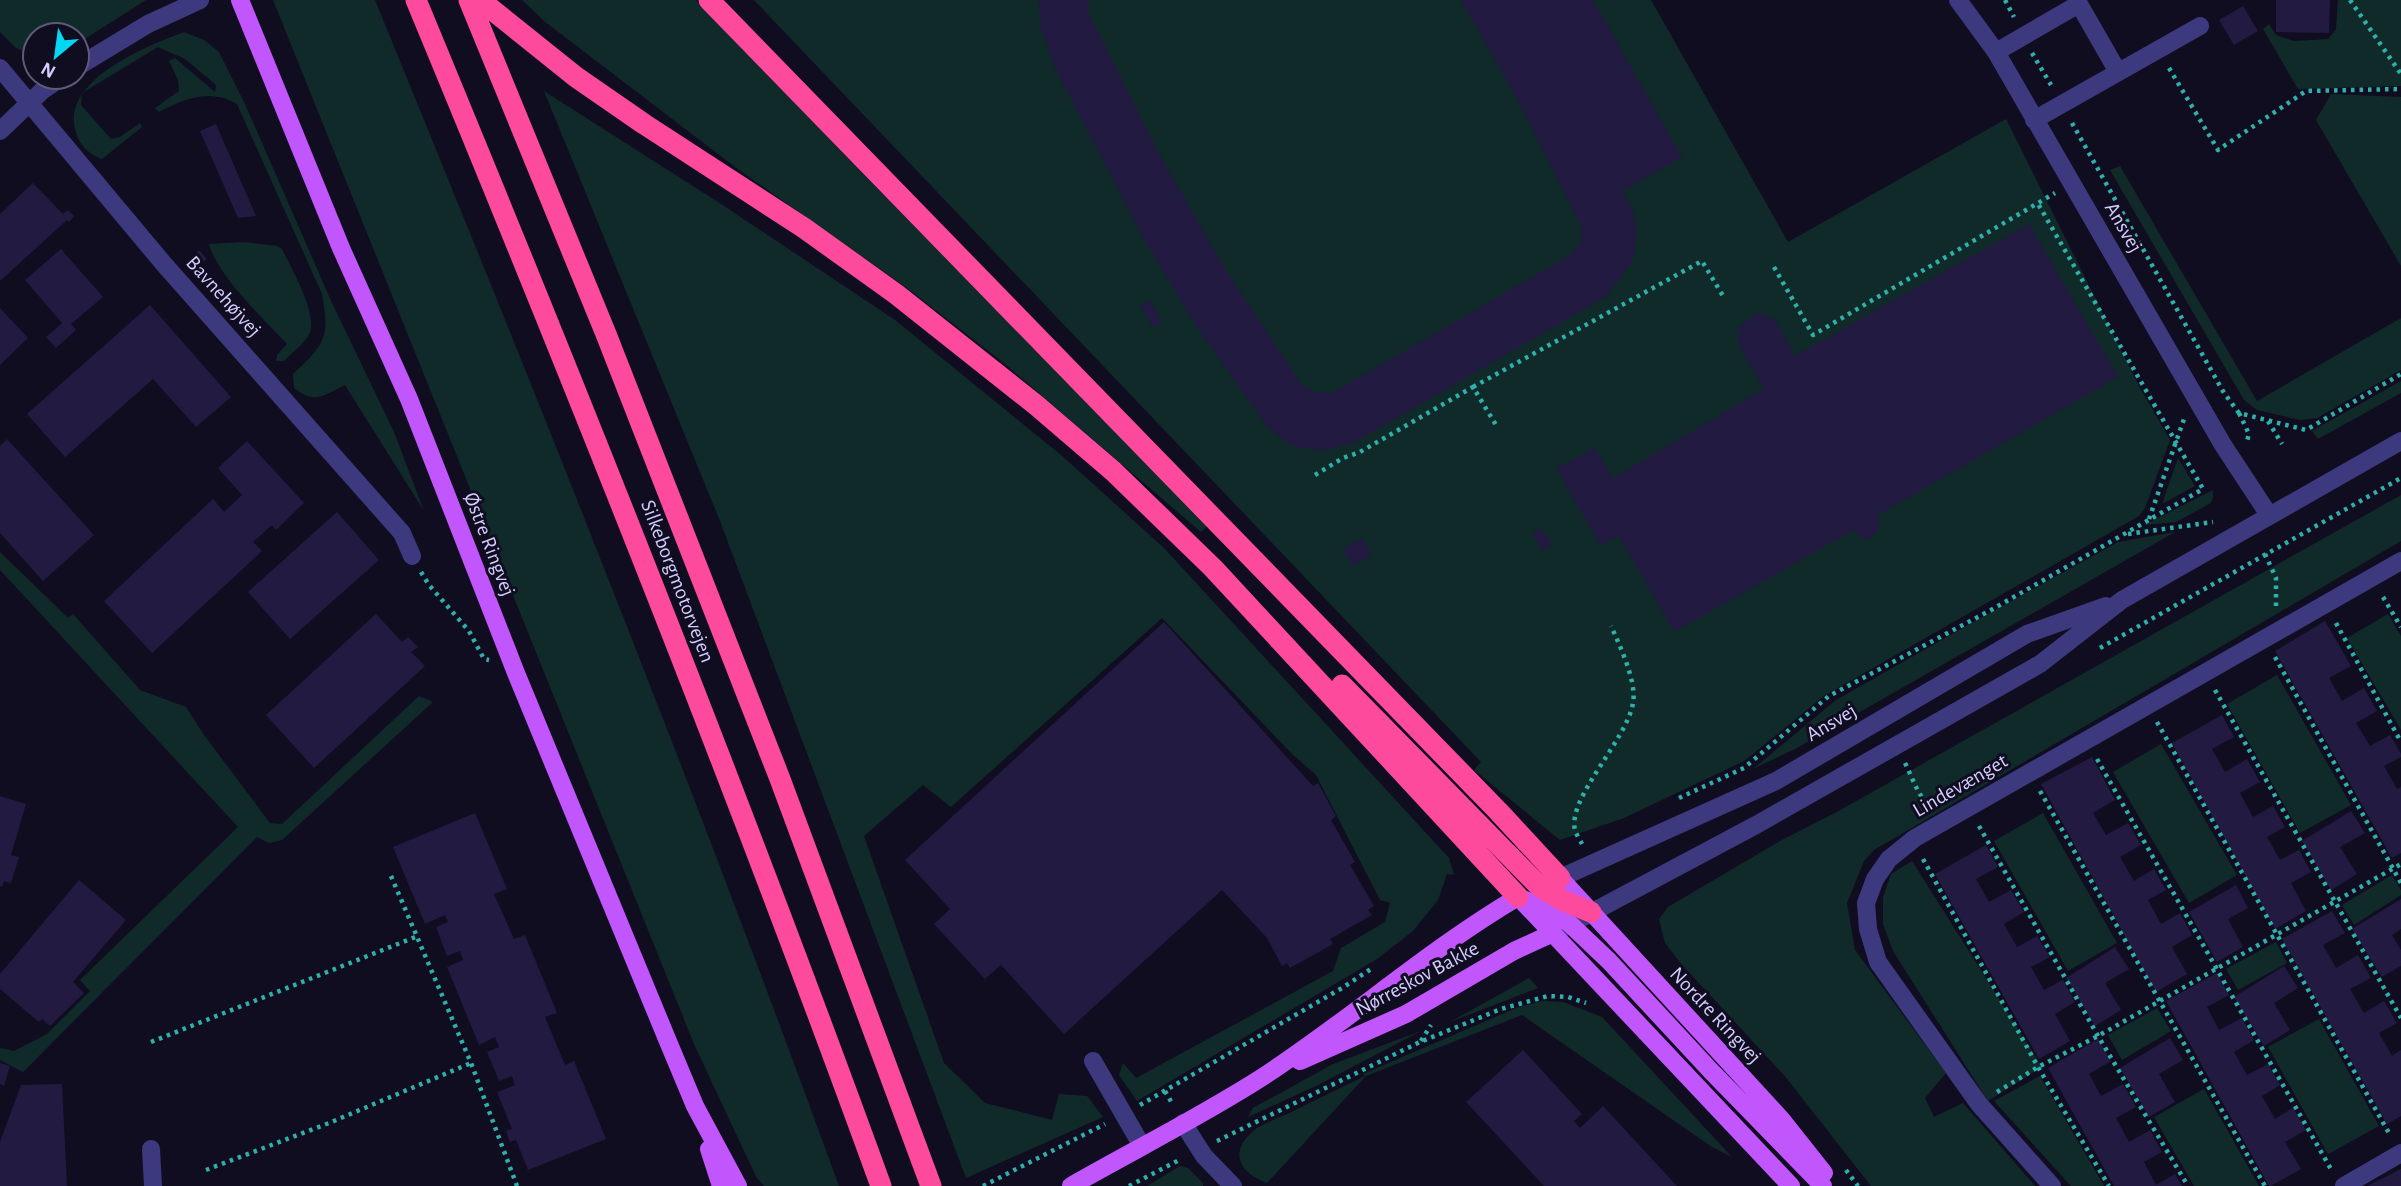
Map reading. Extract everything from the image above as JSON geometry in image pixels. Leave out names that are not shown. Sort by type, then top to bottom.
[{"type":"highway","name":"Silkeborgmotorvejen","points":[[416,0],[541,300],[662,603],[881,1186]]},
{"type":"highway","name":"Silkeborgmotorvejen","points":[[469,0],[601,321],[780,779],[932,1186]]},
{"type":"highway","points":[[480,0],[576,77],[804,228],[906,302],[1036,405],[1113,471],[1550,883]]},
{"type":"highway","points":[[709,0],[1490,803],[1564,901],[1591,912]]},
{"type":"highway","points":[[1213,568],[1518,897]]},
{"type":"main road","name":"Østre Ringvej","points":[[240,0],[341,248],[409,399],[508,653],[695,1106],[721,1186]]},
{"type":"main road","points":[[1518,897],[1570,924],[1609,961],[1823,1186]]},
{"type":"main road","points":[[1518,897],[1791,1186]]},
{"type":"main road","name":"Nørreskov Bakke","points":[[1071,1186],[1261,1078],[1483,918],[1518,897]]},
{"type":"main road","name":"Nordre Ringvej","points":[[1591,912],[1782,1120],[1834,1186]]},
{"type":"main road","name":"Nørreskov Bakke","points":[[1261,1078],[1406,1014],[1514,951],[1553,933]]},
{"type":"main road","name":"Østre Ringvej","points":[[695,1106],[738,1186]]},
{"type":"street","points":[[91,59],[148,24],[200,0]]},
{"type":"street","name":"Ansvej","points":[[1958,0],[1996,52],[2193,393],[2269,515]]},
{"type":"street","points":[[1996,52],[2079,4],[2118,72]]},
{"type":"street","points":[[2034,120],[2200,26]]},
{"type":"street","name":"Bavnehøjvej","points":[[0,68],[163,262],[402,533],[412,556]]},
{"type":"street","points":[[0,131],[42,91]]},
{"type":"street","name":"Ansvej","points":[[1591,912],[1756,825],[2040,664],[2122,600],[2401,441]]},
{"type":"street","name":"Lindevænget","points":[[2052,1186],[1979,1104],[1878,962],[1868,929],[1866,904],[1875,878],[1889,859],[1912,840],[1948,818],[2401,561]]},
{"type":"street","name":"Ansvej","points":[[1550,883],[1776,781],[2027,634],[2122,600]]},
{"type":"street","name":"Nørreskov Bakke","points":[[1518,897],[1550,883]]},
{"type":"street","name":"Nørreskov Bakke","points":[[1553,933],[1591,912]]},
{"type":"street","points":[[1093,1061],[1122,1116],[1142,1146]]},
{"type":"street","points":[[1184,1124],[1200,1149],[1233,1186]]},
{"type":"street","points":[[151,1149],[153,1186]]},
{"type":"street","points":[[2339,1180],[2401,1153]]},
{"type":"path","points":[[2350,0],[2401,74]]},
{"type":"path","points":[[2158,49],[2218,150],[2306,91],[2401,89]]},
{"type":"path","points":[[2031,51],[2224,393],[2239,414],[2306,430],[2401,374]]},
{"type":"path","points":[[1678,798],[1744,768],[1829,696],[1991,610],[2203,489],[2037,202],[1813,335],[1774,267]]},
{"type":"path","points":[[1315,475],[1702,261],[1723,296]]},
{"type":"path","points":[[1473,387],[1496,425]]},
{"type":"path","points":[[2148,520],[2193,393]]},
{"type":"path","points":[[2268,421],[2282,444]]},
{"type":"path","points":[[2124,534],[2219,521]]},
{"type":"path","points":[[2265,554],[2276,578],[2276,616],[2283,628]]},
{"type":"path","points":[[412,556],[429,585],[469,631],[484,659],[489,660],[508,653]]},
{"type":"path","points":[[2371,578],[2401,627]]},
{"type":"path","points":[[2325,604],[2401,742]]},
{"type":"path","points":[[1582,844],[1574,829],[1576,813],[1589,782],[1622,733],[1634,702],[1627,659],[1611,626]]},
{"type":"path","points":[[2264,638],[2401,883]]},
{"type":"path","points":[[2205,672],[2401,1018]]},
{"type":"path","points":[[2148,706],[2401,1153]]},
{"type":"path","points":[[2087,740],[2339,1180]]},
{"type":"path","points":[[1902,760],[1919,795],[1930,807],[1948,818]]},
{"type":"path","points":[[2029,772],[2265,1186]]},
{"type":"path","points":[[1968,807],[2098,1036],[2188,1186]]},
{"type":"path","points":[[1550,883],[1582,844],[1592,838]]},
{"type":"path","points":[[1912,840],[2038,1067],[2109,1186]]},
{"type":"path","points":[[1979,1104],[2038,1067],[2098,1036],[2401,864]]},
{"type":"path","points":[[391,876],[471,1063],[517,1186]]},
{"type":"path","points":[[151,1042],[418,936]]},
{"type":"path","points":[[983,1186],[1122,1116],[1375,966]]},
{"type":"path","points":[[1129,1186],[1420,1042],[1501,1009],[1548,996],[1568,998],[1591,1005]]},
{"type":"path","points":[[206,1170],[329,1123],[471,1063]]},
{"type":"green space","points":[[0,0],[146,0],[91,35],[91,21],[21,21],[21,50],[0,32]]},
{"type":"green space","points":[[273,0],[375,0],[613,591],[839,1186],[764,1186],[757,1178],[743,1149],[694,1044]]},
{"type":"green space","points":[[522,0],[696,0],[1209,525],[1201,532],[1005,364],[907,288],[735,167],[544,21]]},
{"type":"green space","points":[[754,0],[1651,0],[1788,242],[2006,119],[2140,388],[2170,440],[2145,508],[2139,516],[1824,696],[1744,761],[1624,818],[1560,840],[1474,770],[1481,762]]},
{"type":"green space","points":[[2338,0],[2401,0],[2401,86],[2298,89],[2263,29],[2269,24],[2276,35],[2294,41],[2328,39],[2336,29]]},
{"type":"green space","points":[[184,32],[204,40],[219,52],[245,104],[332,303],[394,432],[424,511],[345,385],[320,397],[308,396],[294,388],[293,374],[318,347],[325,331],[322,294],[237,104],[227,99],[207,96],[178,103],[159,112],[155,108],[179,91],[178,80],[169,61],[175,58],[215,92],[216,85],[185,59],[158,47],[91,87],[95,80],[131,55]]},
{"type":"green space","points":[[544,91],[718,202],[895,320],[1061,455],[1164,548],[1449,858],[1454,875],[1447,874],[1438,900],[1413,931],[1377,959],[1137,1101],[1119,1075],[1123,1063],[1136,1078],[1333,971],[1341,948],[1385,922],[1390,903],[1380,900],[1316,775],[1292,754],[1162,618],[951,807],[923,785],[864,836],[944,1063],[985,1103],[1052,1120],[1059,1094],[1087,1096],[1103,1117],[966,1178],[720,521]]},
{"type":"green space","points":[[2331,94],[2401,97],[2401,266],[2316,120]]},
{"type":"green space","points":[[82,95],[81,105],[111,139],[120,137],[140,123],[142,127],[102,159],[97,157],[81,144],[75,129],[75,111]]},
{"type":"green space","points":[[2120,166],[2257,401],[2401,318],[2401,370],[2317,418],[2300,420],[2257,410],[2244,400],[2110,170]]},
{"type":"green space","points":[[245,242],[282,249],[307,302],[310,332],[284,361],[276,361],[277,355],[287,344],[232,284],[214,257],[209,244]]},
{"type":"green space","points":[[2401,381],[2401,393],[2318,439],[2312,431]]},
{"type":"green space","points":[[2178,458],[2195,486],[2162,504]]},
{"type":"green space","points":[[2213,490],[2211,503],[2176,522],[2144,525]]},
{"type":"green space","points":[[2401,495],[2401,541],[1874,850],[1864,861],[1847,903],[1855,950],[1946,1073],[1925,1098],[1934,1117],[1963,1103],[2035,1186],[1871,1186],[1784,1075],[1665,943],[1659,919],[1668,907],[1780,841],[1835,813]]},
{"type":"green space","points":[[2175,532],[1795,749],[1753,769],[1836,700],[1968,625],[2118,542]]},
{"type":"green space","points":[[0,552],[68,618],[73,614],[140,690],[186,707],[270,823],[282,824],[419,696],[433,702],[282,840],[269,843],[257,837],[23,1072],[0,1060],[0,1048],[14,1051],[47,1034],[90,991],[80,980],[238,827],[0,570]]},
{"type":"green space","points":[[2388,614],[2401,636],[2401,730],[2347,638]]},
{"type":"green space","points":[[2277,675],[2351,805],[2300,833],[2227,704]]},
{"type":"green space","points":[[2161,744],[2237,875],[2189,903],[2113,772]]},
{"type":"green space","points":[[2043,813],[2117,943],[2068,971],[1994,841]]},
{"type":"green space","points":[[1912,861],[2042,1067],[1988,1101],[1893,951],[1883,924],[1883,897],[1891,874]]},
{"type":"green space","points":[[2392,875],[2401,895],[2354,925],[2342,905]]},
{"type":"green space","points":[[2276,942],[2287,963],[2238,990],[2226,969]]},
{"type":"green space","points":[[1529,978],[1538,988],[1450,1022]]},
{"type":"green space","points":[[1542,1001],[1563,1002],[1602,1017],[1732,1157],[1712,1147],[1522,1015],[1366,1076],[1267,1183],[1250,1174],[1240,1162],[1239,1154],[1245,1139],[1261,1126],[1365,1076],[1363,1074],[1516,1008]]},
{"type":"green space","points":[[2157,1008],[2171,1031],[2122,1060],[2108,1035]]},
{"type":"green space","points":[[2319,1019],[2379,1126],[2328,1154],[2268,1047]]},
{"type":"green space","points":[[1421,1031],[1318,1085],[1248,1117],[1253,1108],[1333,1064]]},
{"type":"green space","points":[[2040,1076],[2104,1186],[2071,1186],[1994,1101]]},
{"type":"green space","points":[[2204,1089],[2259,1186],[2194,1186],[2154,1117]]},
{"type":"green space","points":[[1180,1166],[1188,1168],[1203,1186],[1147,1186]]},
{"type":"building","points":[[1039,0],[1089,0],[1087,10],[1156,148],[1222,264],[1301,384],[1318,393],[1334,392],[1570,255],[1582,241],[1581,226],[1517,99],[1461,0],[1593,0],[1682,157],[1622,191],[1632,208],[1637,235],[1632,263],[1604,298],[1353,443],[1325,450],[1301,448],[1284,441],[1266,425],[1193,321],[1145,241],[1055,68],[1041,28]]},
{"type":"building","points":[[2276,0],[2330,0],[2329,33],[2276,32]]},
{"type":"building","points":[[2243,6],[2258,31],[2234,45],[2219,20]]},
{"type":"building","points":[[216,124],[256,216],[238,218],[200,131]]},
{"type":"building","points":[[33,183],[63,214],[68,210],[74,216],[0,281],[0,214]]},
{"type":"building","points":[[2029,224],[2118,377],[1878,515],[1879,531],[1871,537],[1862,539],[1853,530],[1674,632],[1619,536],[1600,545],[1556,468],[1595,448],[1613,478],[1764,389],[1738,344],[1739,327],[1754,315],[1759,313],[1774,319],[1795,356]]},
{"type":"building","points":[[61,249],[103,297],[71,324],[76,330],[56,348],[46,337],[62,323],[25,280]]},
{"type":"building","points":[[199,250],[207,259],[198,267],[190,258]]},
{"type":"building","points":[[1149,300],[1162,321],[1153,327],[1140,305]]},
{"type":"building","points":[[150,305],[231,397],[196,427],[153,379],[65,457],[27,414]]},
{"type":"building","points":[[0,308],[28,338],[0,365]]},
{"type":"building","points":[[7,439],[94,535],[43,581],[0,533],[0,446]]},
{"type":"building","points":[[247,441],[304,503],[276,530],[272,525],[253,542],[262,551],[152,653],[104,601],[213,499],[224,512],[242,495],[218,468]]},
{"type":"building","points":[[337,512],[379,560],[290,639],[248,592]]},
{"type":"building","points":[[1541,528],[1552,545],[1542,550],[1532,533]]},
{"type":"building","points":[[1362,538],[1372,555],[1353,566],[1343,549]]},
{"type":"building","points":[[376,614],[402,642],[408,637],[418,647],[411,652],[425,666],[314,768],[266,715]]},
{"type":"building","points":[[2325,621],[2351,666],[2329,678],[2342,701],[2364,688],[2377,711],[2356,723],[2370,746],[2390,735],[2401,754],[2401,757],[2384,766],[2397,789],[2401,787],[2401,853],[2392,858],[2275,651]]},
{"type":"building","points":[[1164,622],[1313,786],[1318,783],[1336,816],[1331,820],[1355,862],[1350,865],[1374,906],[1368,910],[1372,915],[1330,939],[1333,944],[1290,968],[1287,963],[1282,966],[1267,938],[1222,890],[1064,1034],[1001,965],[985,979],[934,924],[950,909],[905,860]]},
{"type":"building","points":[[2222,715],[2234,737],[2212,749],[2225,772],[2247,759],[2260,782],[2240,793],[2253,817],[2273,806],[2285,827],[2267,837],[2280,860],[2299,850],[2311,872],[2291,883],[2306,911],[2275,929],[2172,743]]},
{"type":"building","points":[[2092,757],[2115,800],[2093,813],[2106,835],[2128,823],[2141,845],[2120,857],[2134,881],[2154,869],[2166,890],[2148,900],[2161,924],[2180,913],[2192,935],[2172,947],[2187,974],[2156,992],[2041,784]]},
{"type":"building","points":[[0,796],[26,804],[11,855],[19,857],[11,883],[4,881],[2,887],[0,886]]},
{"type":"building","points":[[2351,811],[2365,833],[2340,847],[2357,874],[2331,890],[2302,841]]},
{"type":"building","points":[[475,813],[507,889],[494,894],[514,939],[525,935],[557,1013],[545,1017],[565,1065],[574,1061],[606,1139],[528,1170],[516,1140],[510,1142],[506,1131],[512,1129],[497,1092],[515,1085],[512,1076],[499,1081],[487,1052],[499,1047],[495,1037],[479,1045],[447,967],[463,960],[460,951],[447,956],[436,927],[448,922],[445,915],[425,924],[393,847]]},
{"type":"building","points":[[1986,845],[1998,867],[1976,879],[1989,902],[2011,890],[2024,912],[2004,924],[2017,947],[2037,936],[2050,957],[2031,967],[2044,990],[2063,980],[2075,1002],[2055,1014],[2070,1041],[2039,1059],[1935,874]]},
{"type":"building","points":[[79,880],[126,920],[73,982],[84,993],[50,1026],[42,1019],[39,1022],[0,989],[0,974]]},
{"type":"building","points":[[2236,885],[2248,908],[2228,919],[2243,947],[2217,962],[2189,912]]},
{"type":"building","points":[[2401,899],[2401,929],[2392,935],[2401,950],[2401,966],[2382,977],[2352,929]]},
{"type":"building","points":[[2332,911],[2345,933],[2323,945],[2336,968],[2358,955],[2371,978],[2350,989],[2364,1013],[2384,1001],[2397,1023],[2379,1033],[2392,1056],[2401,1050],[2401,1116],[2387,1124],[2282,939]]},
{"type":"building","points":[[2115,947],[2129,969],[2105,983],[2121,1010],[2095,1026],[2066,978]]},
{"type":"building","points":[[2284,966],[2298,988],[2274,1003],[2290,1030],[2264,1046],[2234,997]]},
{"type":"building","points":[[2217,973],[2229,995],[2207,1007],[2219,1030],[2242,1018],[2254,1040],[2234,1052],[2247,1075],[2268,1064],[2280,1085],[2262,1096],[2275,1119],[2293,1108],[2306,1130],[2285,1142],[2301,1169],[2271,1186],[2166,1001]]},
{"type":"building","points":[[2170,1038],[2183,1060],[2159,1074],[2175,1102],[2149,1117],[2120,1068]]},
{"type":"building","points":[[2098,1039],[2111,1061],[2089,1074],[2101,1096],[2123,1084],[2136,1107],[2116,1118],[2129,1142],[2150,1130],[2162,1152],[2144,1162],[2156,1185],[2175,1174],[2182,1186],[2114,1186],[2048,1068]]},
{"type":"building","points":[[1523,1050],[1582,1114],[1574,1121],[1580,1128],[1603,1106],[1677,1186],[1544,1186],[1466,1102]]},
{"type":"building","points":[[0,1063],[10,1066],[4,1086],[0,1084]]},
{"type":"building","points":[[62,1084],[67,1186],[0,1186],[0,1142],[21,1085]]},
{"type":"building","points":[[2401,1169],[2401,1186],[2367,1186]]}]
